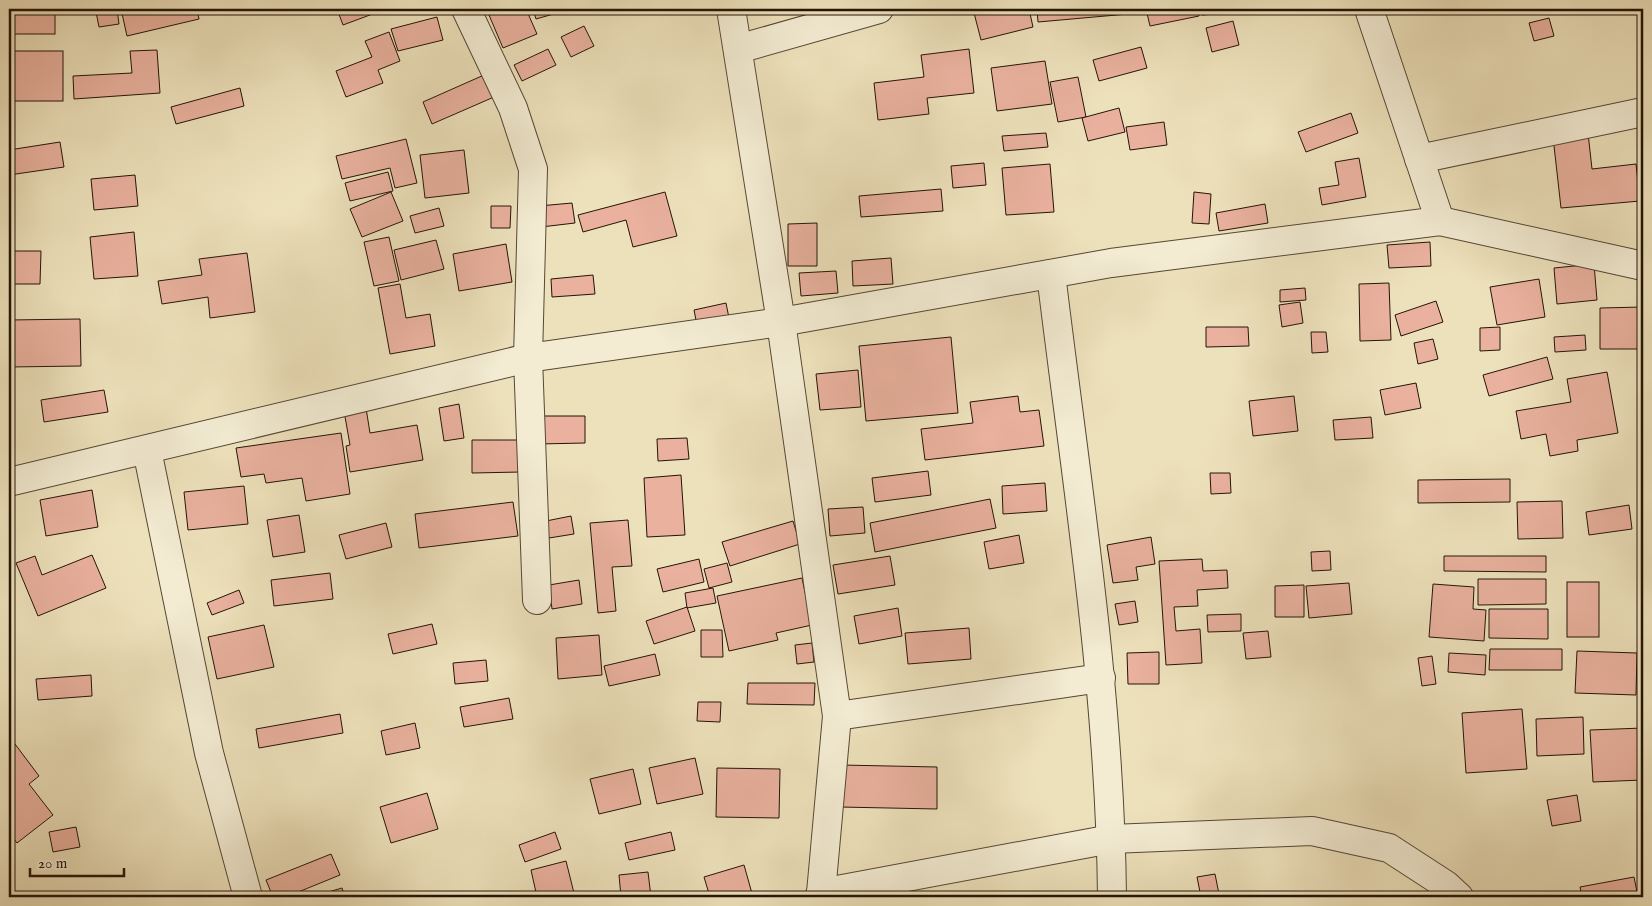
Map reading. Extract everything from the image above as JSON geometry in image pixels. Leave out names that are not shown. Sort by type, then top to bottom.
[{"type":"street","points":[[466,9],[513,108],[533,169],[528,358],[537,600]]},
{"type":"street","points":[[731,9],[781,322],[837,716],[820,895],[1111,839],[1312,831],[1389,848],[1446,885],[1459,897]]},
{"type":"street","points":[[738,49],[879,9]]},
{"type":"street","points":[[1369,9],[1440,221]]},
{"type":"street","points":[[1419,159],[1643,112]]},
{"type":"street","points":[[9,482],[528,358],[781,322],[1111,263],[1440,221],[1643,266]]},
{"type":"street","points":[[1051,274],[1101,678],[1111,839],[1112,897]]},
{"type":"street","points":[[147,450],[209,753],[248,897]]},
{"type":"street","points":[[837,716],[1101,678]]},
{"type":"building","points":[[9,9],[55,9],[55,34],[9,34]]},
{"type":"building","points":[[117,9],[119,24],[99,27],[96,12]]},
{"type":"building","points":[[121,9],[197,9],[199,19],[127,36]]},
{"type":"building","points":[[337,9],[386,9],[343,25]]},
{"type":"building","points":[[504,9],[526,9],[537,34],[503,48],[489,15]]},
{"type":"building","points":[[533,9],[571,9],[536,19]]},
{"type":"building","points":[[973,9],[1029,9],[1033,27],[981,40]]},
{"type":"building","points":[[1037,9],[1139,9],[1139,13],[1038,22]]},
{"type":"building","points":[[1146,9],[1198,9],[1199,16],[1150,26]]},
{"type":"building","points":[[1201,9],[1229,9],[1229,13],[1202,15]]},
{"type":"building","points":[[437,17],[443,40],[398,51],[391,29]]},
{"type":"building","points":[[1549,18],[1554,36],[1534,41],[1529,23]]},
{"type":"building","points":[[1233,21],[1239,45],[1212,52],[1206,28]]},
{"type":"building","points":[[584,26],[594,46],[571,57],[561,37]]},
{"type":"building","points":[[389,32],[400,61],[378,70],[383,83],[346,97],[336,71],[372,57],[365,41]]},
{"type":"building","points":[[1141,47],[1147,68],[1099,81],[1093,60]]},
{"type":"building","points":[[548,49],[556,65],[522,81],[514,65]]},
{"type":"building","points":[[969,49],[974,93],[927,98],[929,114],[878,120],[874,83],[924,77],[921,55]]},
{"type":"building","points":[[157,50],[160,93],[74,99],[73,76],[132,73],[130,51]]},
{"type":"building","points":[[9,51],[63,51],[63,101],[9,101]]},
{"type":"building","points":[[1045,61],[1052,104],[997,111],[991,68]]},
{"type":"building","points":[[484,75],[494,97],[432,124],[423,102]]},
{"type":"building","points":[[1078,77],[1086,117],[1058,122],[1050,82]]},
{"type":"building","points":[[240,88],[244,106],[176,124],[171,107]]},
{"type":"building","points":[[1119,108],[1125,132],[1088,141],[1082,118]]},
{"type":"building","points":[[1351,113],[1358,133],[1306,152],[1298,132]]},
{"type":"building","points":[[1164,122],[1167,145],[1130,150],[1126,127]]},
{"type":"building","points":[[1046,133],[1048,147],[1004,151],[1002,136]]},
{"type":"building","points":[[1588,133],[1592,169],[1636,164],[1640,201],[1561,208],[1553,137]]},
{"type":"building","points":[[406,139],[417,183],[395,188],[390,168],[342,179],[336,156]]},
{"type":"building","points":[[60,142],[64,167],[9,175],[9,150]]},
{"type":"building","points":[[464,150],[469,193],[425,198],[420,155]]},
{"type":"building","points":[[1359,158],[1366,197],[1322,205],[1319,188],[1339,185],[1335,162]]},
{"type":"building","points":[[984,163],[986,185],[953,188],[951,166]]},
{"type":"building","points":[[1050,164],[1054,212],[1006,215],[1002,168]]},
{"type":"building","points":[[388,172],[393,191],[350,201],[345,183]]},
{"type":"building","points":[[135,175],[138,206],[94,210],[91,179]]},
{"type":"building","points":[[941,189],[943,211],[861,217],[859,196]]},
{"type":"building","points":[[391,192],[403,221],[362,237],[350,209]]},
{"type":"building","points":[[665,192],[677,236],[633,247],[626,220],[583,232],[578,215]]},
{"type":"building","points":[[1194,192],[1211,194],[1209,224],[1192,223]]},
{"type":"building","points":[[572,203],[575,223],[541,227],[539,206]]},
{"type":"building","points":[[1265,204],[1268,223],[1219,231],[1216,213]]},
{"type":"building","points":[[491,206],[511,206],[510,228],[491,228]]},
{"type":"building","points":[[439,208],[444,226],[415,233],[410,216]]},
{"type":"building","points":[[817,223],[817,266],[788,266],[788,224]]},
{"type":"building","points":[[134,232],[138,276],[94,279],[90,237]]},
{"type":"building","points":[[389,237],[399,281],[374,286],[364,242]]},
{"type":"building","points":[[436,240],[444,269],[401,280],[394,250]]},
{"type":"building","points":[[1430,242],[1431,266],[1389,268],[1387,245]]},
{"type":"building","points":[[506,244],[512,282],[459,291],[453,254]]},
{"type":"building","points":[[9,251],[41,251],[40,284],[9,284]]},
{"type":"building","points":[[247,253],[255,312],[210,318],[208,297],[162,304],[158,281],[202,275],[199,259]]},
{"type":"building","points":[[891,258],[893,284],[853,286],[852,261]]},
{"type":"building","points":[[1594,264],[1597,300],[1557,304],[1554,268]]},
{"type":"building","points":[[836,271],[838,293],[801,296],[799,273]]},
{"type":"building","points":[[593,275],[595,294],[552,297],[551,279]]},
{"type":"building","points":[[1539,279],[1545,317],[1497,325],[1490,287]]},
{"type":"building","points":[[1389,283],[1391,340],[1360,341],[1359,284]]},
{"type":"building","points":[[400,284],[406,318],[430,314],[435,346],[390,354],[378,288]]},
{"type":"building","points":[[1305,288],[1306,300],[1280,302],[1280,290]]},
{"type":"building","points":[[1436,301],[1443,322],[1401,336],[1395,315]]},
{"type":"building","points":[[1300,302],[1303,323],[1282,327],[1279,305]]},
{"type":"building","points":[[726,303],[730,323],[698,330],[694,310]]},
{"type":"building","points":[[1643,307],[1643,349],[1600,349],[1600,308]]},
{"type":"building","points":[[80,319],[81,366],[9,367],[9,320]]},
{"type":"building","points":[[1206,327],[1248,327],[1249,346],[1206,347]]},
{"type":"building","points":[[1500,327],[1500,350],[1480,351],[1480,328]]},
{"type":"building","points":[[1311,332],[1326,332],[1328,352],[1312,353]]},
{"type":"building","points":[[1585,335],[1586,350],[1555,352],[1554,337]]},
{"type":"building","points":[[951,337],[958,413],[866,421],[859,346]]},
{"type":"building","points":[[1433,339],[1438,359],[1418,364],[1414,343]]},
{"type":"building","points":[[1547,357],[1553,379],[1489,396],[1483,375]]},
{"type":"building","points":[[858,370],[861,407],[820,410],[816,374]]},
{"type":"building","points":[[1607,372],[1618,433],[1577,440],[1578,451],[1550,456],[1546,434],[1521,439],[1516,411],[1571,402],[1567,379]]},
{"type":"building","points":[[1416,383],[1421,408],[1385,415],[1380,390]]},
{"type":"building","points":[[104,390],[108,412],[44,422],[41,400]]},
{"type":"building","points":[[1018,396],[1020,412],[1039,410],[1044,446],[925,460],[921,429],[973,423],[970,402]]},
{"type":"building","points":[[1294,396],[1298,431],[1253,436],[1249,401]]},
{"type":"building","points":[[459,404],[464,438],[444,441],[439,408]]},
{"type":"building","points":[[366,408],[370,433],[417,425],[423,460],[350,472],[346,446],[350,445],[344,411]]},
{"type":"building","points":[[538,416],[585,416],[585,443],[538,444]]},
{"type":"building","points":[[1371,417],[1373,438],[1335,440],[1333,420]]},
{"type":"building","points":[[341,433],[350,494],[306,501],[302,478],[266,483],[264,474],[241,477],[236,448]]},
{"type":"building","points":[[687,438],[689,459],[658,461],[657,439]]},
{"type":"building","points":[[472,440],[520,440],[521,472],[472,473]]},
{"type":"building","points":[[928,471],[931,495],[875,502],[872,478]]},
{"type":"building","points":[[1210,473],[1230,473],[1231,493],[1211,494]]},
{"type":"building","points":[[681,475],[685,535],[647,537],[644,478]]},
{"type":"building","points":[[1510,479],[1510,502],[1418,503],[1418,480]]},
{"type":"building","points":[[1045,483],[1047,511],[1003,514],[1002,486]]},
{"type":"building","points":[[244,486],[248,524],[188,530],[184,492]]},
{"type":"building","points":[[92,490],[98,527],[46,536],[40,500]]},
{"type":"building","points":[[990,499],[996,528],[875,552],[870,523]]},
{"type":"building","points":[[1562,501],[1563,538],[1518,539],[1517,502]]},
{"type":"building","points":[[513,502],[518,536],[419,548],[415,514]]},
{"type":"building","points":[[1629,505],[1632,529],[1589,535],[1586,512]]},
{"type":"building","points":[[863,507],[865,533],[830,536],[828,509]]},
{"type":"building","points":[[299,515],[305,552],[273,557],[267,520]]},
{"type":"building","points":[[571,516],[574,534],[549,538],[546,521]]},
{"type":"building","points":[[628,520],[632,566],[612,567],[616,611],[598,613],[590,523]]},
{"type":"building","points":[[793,521],[800,544],[730,566],[722,542]]},
{"type":"building","points":[[386,523],[392,547],[346,559],[339,535]]},
{"type":"building","points":[[1019,535],[1024,563],[989,569],[984,542]]},
{"type":"building","points":[[1151,537],[1155,564],[1136,567],[1138,580],[1113,583],[1107,545]]},
{"type":"building","points":[[1330,551],[1331,570],[1312,571],[1311,552]]},
{"type":"building","points":[[92,555],[106,588],[38,616],[16,563],[35,556],[42,575]]},
{"type":"building","points":[[890,556],[895,585],[838,594],[833,565]]},
{"type":"building","points":[[1444,556],[1546,556],[1546,572],[1444,571]]},
{"type":"building","points":[[699,559],[704,582],[663,592],[657,569]]},
{"type":"building","points":[[1202,559],[1203,571],[1227,570],[1228,588],[1197,590],[1198,606],[1174,607],[1176,631],[1200,629],[1202,663],[1166,665],[1159,561]]},
{"type":"building","points":[[1640,562],[1643,562],[1643,591],[1639,591]]},
{"type":"building","points":[[727,563],[732,582],[709,588],[704,569]]},
{"type":"building","points":[[330,573],[333,599],[274,606],[271,580]]},
{"type":"building","points":[[802,578],[812,625],[776,633],[778,640],[729,651],[717,596]]},
{"type":"building","points":[[1478,579],[1546,579],[1546,604],[1478,605]]},
{"type":"building","points":[[579,580],[582,604],[552,609],[549,585]]},
{"type":"building","points":[[1567,582],[1599,582],[1599,637],[1567,637]]},
{"type":"building","points":[[1349,583],[1352,614],[1309,618],[1306,586]]},
{"type":"building","points":[[1433,584],[1474,587],[1473,609],[1486,610],[1484,641],[1429,637]]},
{"type":"building","points":[[1304,585],[1304,617],[1275,617],[1275,586]]},
{"type":"building","points":[[713,588],[716,603],[687,608],[685,593]]},
{"type":"building","points":[[239,590],[244,603],[212,615],[207,603]]},
{"type":"building","points":[[1135,601],[1138,622],[1119,625],[1115,604]]},
{"type":"building","points":[[687,607],[695,631],[654,644],[646,621]]},
{"type":"building","points":[[898,608],[902,636],[859,644],[854,616]]},
{"type":"building","points":[[1489,609],[1548,609],[1548,639],[1489,638]]},
{"type":"building","points":[[1241,614],[1241,631],[1208,632],[1207,615]]},
{"type":"building","points":[[432,624],[437,644],[393,654],[388,634]]},
{"type":"building","points":[[264,625],[274,667],[217,679],[208,637]]},
{"type":"building","points":[[969,628],[971,659],[908,664],[905,633]]},
{"type":"building","points":[[701,630],[722,630],[723,657],[701,657]]},
{"type":"building","points":[[1268,631],[1271,657],[1246,659],[1243,633]]},
{"type":"building","points":[[599,635],[602,675],[558,679],[556,638]]},
{"type":"building","points":[[812,643],[814,662],[797,664],[795,645]]},
{"type":"building","points":[[1490,649],[1562,649],[1562,670],[1489,670]]},
{"type":"building","points":[[1577,651],[1637,653],[1636,695],[1575,693]]},
{"type":"building","points":[[1159,652],[1159,684],[1128,684],[1127,653]]},
{"type":"building","points":[[1449,653],[1486,655],[1485,675],[1448,672]]},
{"type":"building","points":[[655,654],[660,675],[609,686],[604,666]]},
{"type":"building","points":[[1432,656],[1436,684],[1422,686],[1418,658]]},
{"type":"building","points":[[486,660],[488,681],[455,684],[453,663]]},
{"type":"building","points":[[91,675],[92,696],[38,700],[36,679]]},
{"type":"building","points":[[748,683],[815,683],[814,705],[747,704]]},
{"type":"building","points":[[509,698],[513,719],[464,727],[460,707]]},
{"type":"building","points":[[698,702],[721,702],[720,722],[697,721]]},
{"type":"building","points":[[1522,709],[1527,769],[1466,773],[1462,713]]},
{"type":"building","points":[[340,714],[343,733],[259,748],[256,729]]},
{"type":"building","points":[[1583,717],[1584,754],[1537,756],[1536,719]]},
{"type":"building","points":[[415,723],[420,748],[386,755],[381,731]]},
{"type":"building","points":[[1643,728],[1643,780],[1593,782],[1590,730]]},
{"type":"building","points":[[9,736],[39,776],[29,784],[53,815],[17,843],[9,833]]},
{"type":"building","points":[[695,758],[703,794],[657,804],[649,768]]},
{"type":"building","points":[[841,765],[937,767],[937,809],[840,807]]},
{"type":"building","points":[[717,768],[780,769],[779,818],[716,817]]},
{"type":"building","points":[[633,769],[641,804],[599,814],[590,779]]},
{"type":"building","points":[[427,793],[438,829],[391,843],[380,807]]},
{"type":"building","points":[[1577,795],[1581,821],[1552,826],[1547,800]]},
{"type":"building","points":[[76,827],[80,847],[53,852],[49,832]]},
{"type":"building","points":[[555,832],[561,849],[525,862],[519,845]]},
{"type":"building","points":[[671,832],[675,850],[629,860],[625,843]]},
{"type":"building","points":[[331,854],[340,875],[286,897],[273,897],[266,880]]},
{"type":"building","points":[[566,861],[575,897],[537,897],[531,870]]},
{"type":"building","points":[[744,865],[753,897],[710,897],[704,877]]},
{"type":"building","points":[[648,872],[651,897],[621,897],[619,875]]},
{"type":"building","points":[[1215,874],[1219,894],[1201,897],[1197,877]]},
{"type":"building","points":[[1634,877],[1638,897],[1582,897],[1580,887]]},
{"type":"building","points":[[342,888],[345,897],[311,897]]}]
